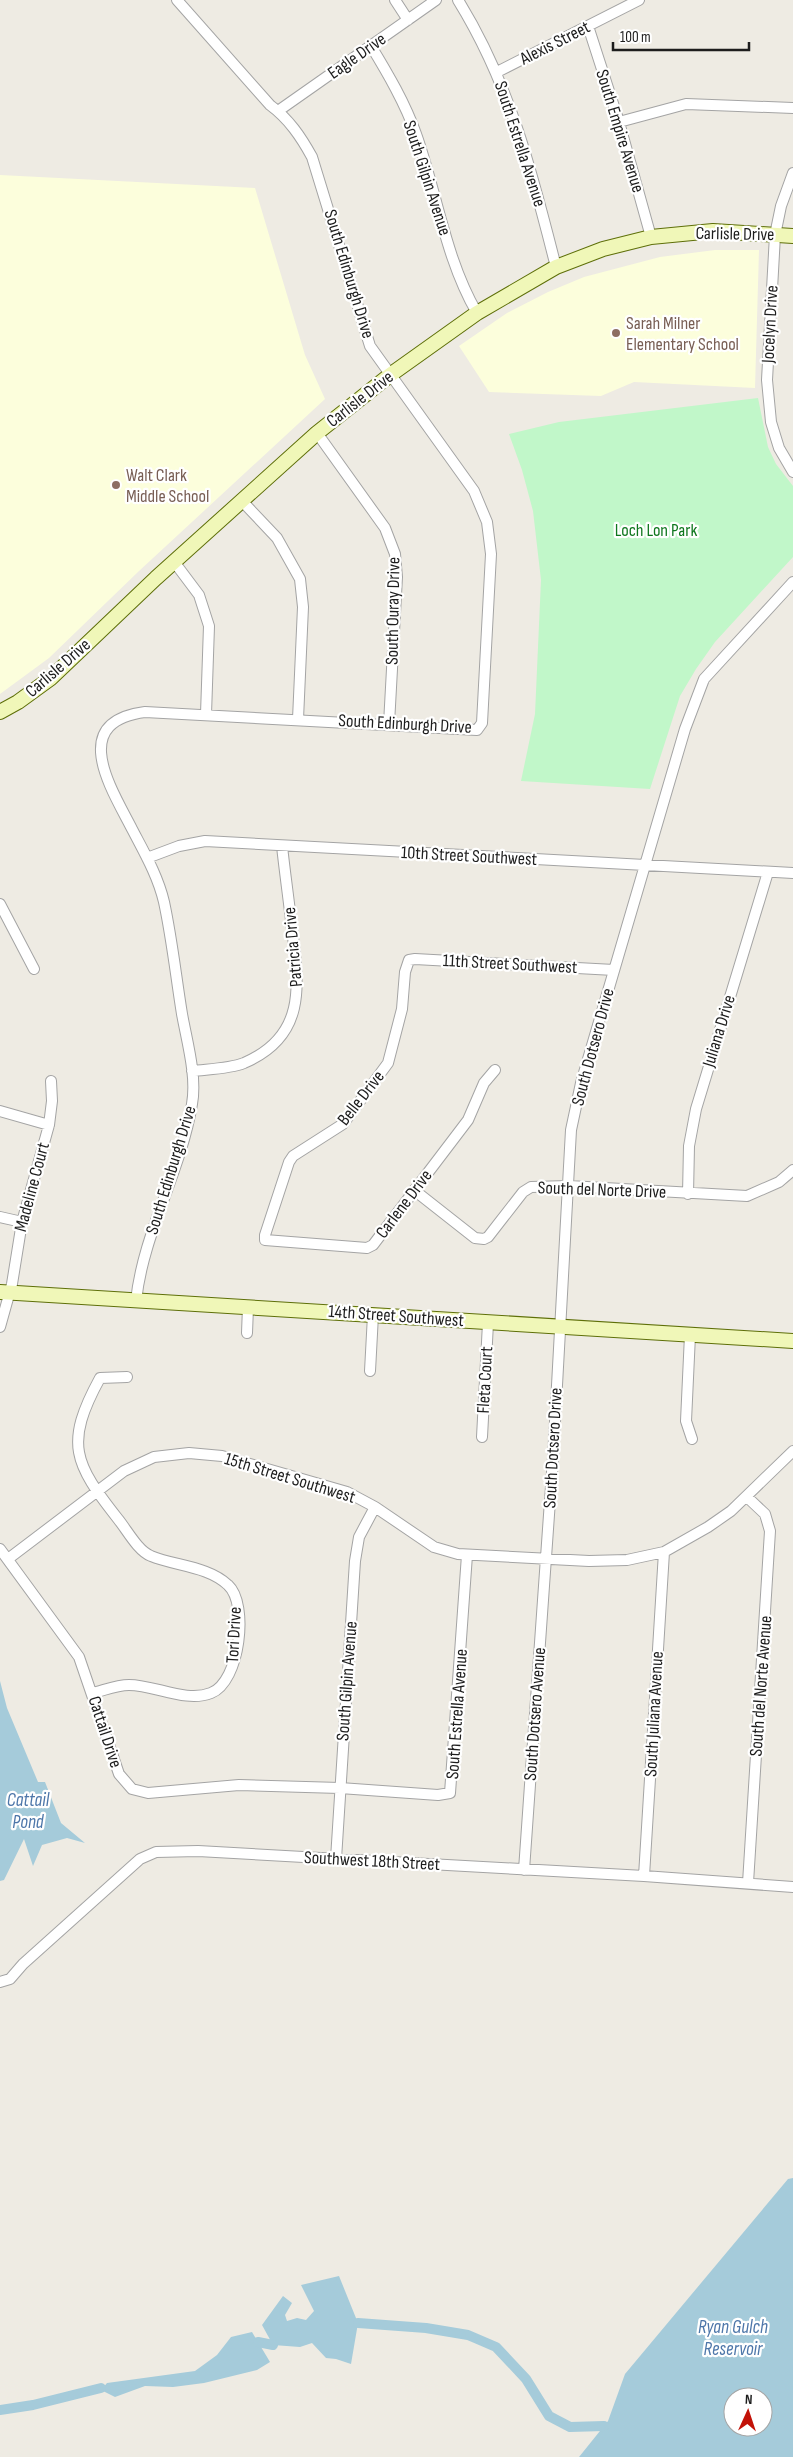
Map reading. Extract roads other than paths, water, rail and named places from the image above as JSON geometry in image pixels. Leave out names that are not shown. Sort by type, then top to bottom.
[{"type":"street","name":"South Edinburgh Drive","points":[[136,1301],[140,1269],[193,1103],[192,1071],[164,902],[147,858],[105,774],[101,751],[105,731],[114,722],[130,714],[145,712],[477,730],[482,726],[491,554],[487,522],[474,491],[390,375],[365,333],[312,158],[294,127],[270,105],[177,0]]},
{"type":"street","points":[[395,0],[408,20]]},
{"type":"street","name":"Eagle Drive","points":[[278,111],[436,0]]},
{"type":"street","name":"South Estrella Avenue","points":[[458,0],[497,72],[513,113],[556,267]]},
{"type":"street","name":"Alexis Street","points":[[497,72],[640,0]]},
{"type":"street","name":"South Empire Avenue","points":[[588,26],[619,122],[651,237]]},
{"type":"street","name":"South Gilpin Avenue","points":[[371,46],[394,85],[416,133],[459,280],[477,313]]},
{"type":"street","points":[[619,122],[686,104],[793,108]]},
{"type":"street","name":"Jocelyn Drive","points":[[793,173],[781,206],[775,235],[767,380],[769,408],[779,448],[793,472]]},
{"type":"street","name":"Carlisle Drive","points":[[0,712],[52,678],[241,500],[317,432],[390,375],[477,313],[556,267],[603,249],[651,237],[713,231],[793,236]]},
{"type":"street","name":"South Ouray Drive","points":[[317,432],[385,528],[395,554],[397,577],[389,724]]},
{"type":"street","points":[[241,500],[277,538],[300,579],[303,602],[298,719]]},
{"type":"street","points":[[175,563],[199,595],[204,605],[209,626],[206,714]]},
{"type":"street","name":"South Dotsero Drive","points":[[546,1559],[570,1186],[571,1130],[581,1083],[685,729],[704,679],[793,582]]},
{"type":"street","name":"10th Street Southwest","points":[[147,858],[179,846],[205,841],[793,873]]},
{"type":"street","name":"Patricia Drive","points":[[192,1071],[234,1066],[259,1055],[274,1043],[285,1030],[293,1014],[298,980],[282,846]]},
{"type":"street","name":"Juliana Drive","points":[[688,1194],[689,1146],[696,1109],[768,872]]},
{"type":"street","points":[[0,904],[34,969]]},
{"type":"street","name":"11th Street Southwest","points":[[406,962],[415,959],[614,970]]},
{"type":"street","name":"Belle Drive","points":[[264,1237],[289,1162],[293,1156],[343,1124],[388,1063],[402,1009],[406,962]]},
{"type":"street","name":"Carlene Drive","points":[[264,1237],[270,1242],[370,1247],[468,1120],[484,1083],[495,1070]]},
{"type":"street","name":"Madeline Court","points":[[0,1327],[5,1292],[49,1125],[52,1101],[51,1081]]},
{"type":"street","points":[[0,1111],[49,1125]]},
{"type":"street","name":"South del Norte Drive","points":[[414,1190],[475,1238],[484,1239],[488,1237],[528,1188],[570,1186],[747,1196],[779,1182],[793,1170]]},
{"type":"street","points":[[0,1217],[22,1222]]},
{"type":"street","name":"14th Street Southwest","points":[[5,1292],[793,1341]]},
{"type":"street","points":[[247,1333],[248,1307]]},
{"type":"street","points":[[370,1371],[373,1315]]},
{"type":"street","name":"Fleta Court","points":[[482,1437],[488,1322]]},
{"type":"street","points":[[690,1335],[686,1421],[692,1439]]},
{"type":"street","name":"Tori Drive","points":[[93,1693],[128,1685],[194,1696],[216,1690],[225,1682],[234,1665],[239,1613],[234,1592],[227,1584],[212,1575],[146,1554],[97,1493],[82,1468],[79,1457],[78,1428],[89,1399],[100,1378],[128,1377]]},
{"type":"street","name":"15th Street Southwest","points":[[8,1559],[124,1471],[143,1461],[164,1455],[199,1453],[222,1456],[339,1490],[375,1507],[434,1547],[467,1555],[616,1561],[664,1552],[708,1528],[746,1497],[793,1451]]},
{"type":"street","name":"South del Norte Avenue","points":[[746,1497],[765,1514],[770,1531],[748,1883]]},
{"type":"street","name":"South Gilpin Avenue","points":[[336,1858],[357,1545],[366,1522],[375,1507]]},
{"type":"street","name":"Cattail Drive","points":[[0,1549],[76,1652],[93,1693],[115,1766],[125,1782],[132,1788],[158,1793],[240,1785],[340,1788]]},
{"type":"street","name":"South Juliana Avenue","points":[[644,1876],[664,1552]]},
{"type":"street","name":"South Estrella Avenue","points":[[340,1788],[438,1795],[448,1794],[452,1790],[467,1555]]},
{"type":"street","name":"South Dotsero Avenue","points":[[524,1870],[546,1559]]},
{"type":"street","name":"Southwest 18th Street","points":[[0,1982],[10,1979],[23,1964],[140,1859],[156,1852],[198,1851],[336,1858],[644,1876],[793,1887]]},
{"type":"water","name":"Cattail Pond","points":[[0,1681],[7,1708],[38,1782],[45,1782],[61,1823],[85,1843],[67,1838],[42,1845],[33,1866],[24,1839],[4,1880],[0,1881]]},
{"type":"water","name":"Ryan Gulch Reservoir","points":[[793,2178],[793,2457],[579,2457],[608,2421],[625,2374],[788,2179]]},
{"type":"water","points":[[339,2276],[358,2323],[351,2364],[326,2358],[312,2343],[300,2347],[273,2345],[262,2325],[283,2296],[292,2303],[285,2315],[287,2321],[297,2318],[306,2320],[314,2311],[301,2285]]},
{"type":"water","points":[[252,2332],[270,2362],[257,2370],[204,2383],[173,2387],[145,2386],[115,2397],[101,2390],[107,2383],[195,2371],[217,2355],[231,2337]]},
{"type":"waterway","points":[[358,2323],[426,2328],[468,2335],[496,2347],[526,2379],[549,2416],[570,2427],[604,2426]]},
{"type":"waterway","points":[[258,2342],[273,2345]]},
{"type":"waterway","points":[[0,2410],[33,2405],[101,2388]]},
{"type":"place","name":"Sarah Milner Elementary School","points":[[616,333]]},
{"type":"place","name":"Walt Clark Middle School","points":[[116,485]]},
{"type":"park label","name":"Loch Lon Park","points":[[656,530]]}]
